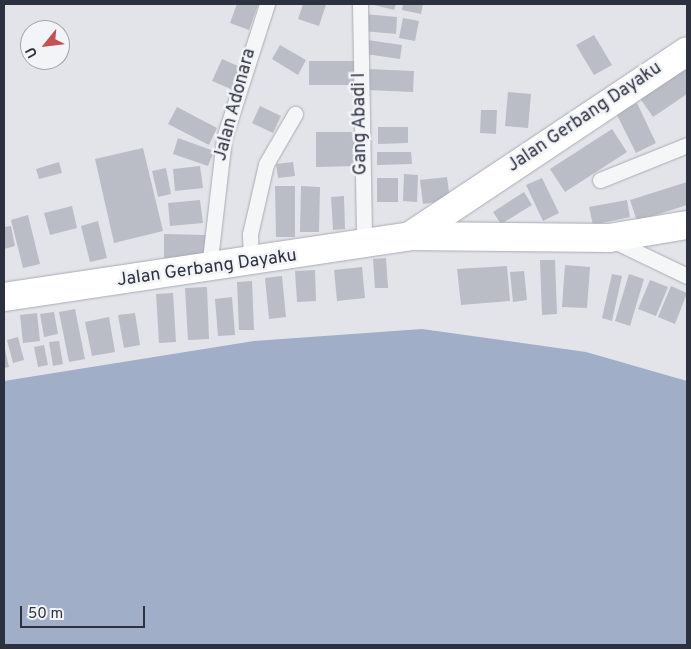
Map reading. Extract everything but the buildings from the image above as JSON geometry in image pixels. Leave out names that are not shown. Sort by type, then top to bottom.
[{"type":"highway","name":"Jalan Gerbang Dayaku","points":[[410,236],[687,51]]},
{"type":"highway","name":"Jalan Gerbang Dayaku","points":[[4,297],[251,263],[410,236],[610,238],[687,225]]},
{"type":"street","name":"Jalan Adonara","points":[[209,268],[224,138],[266,4]]},
{"type":"street","name":"Gang Abadi I","points":[[360,4],[364,245]]},
{"type":"street","points":[[251,263],[250,234],[266,164],[295,114]]},
{"type":"street","points":[[600,180],[687,145]]},
{"type":"street","points":[[610,238],[687,276]]},
{"type":"water","points":[[422,329],[586,352],[687,381],[687,645],[4,645],[4,381],[254,341]]}]
